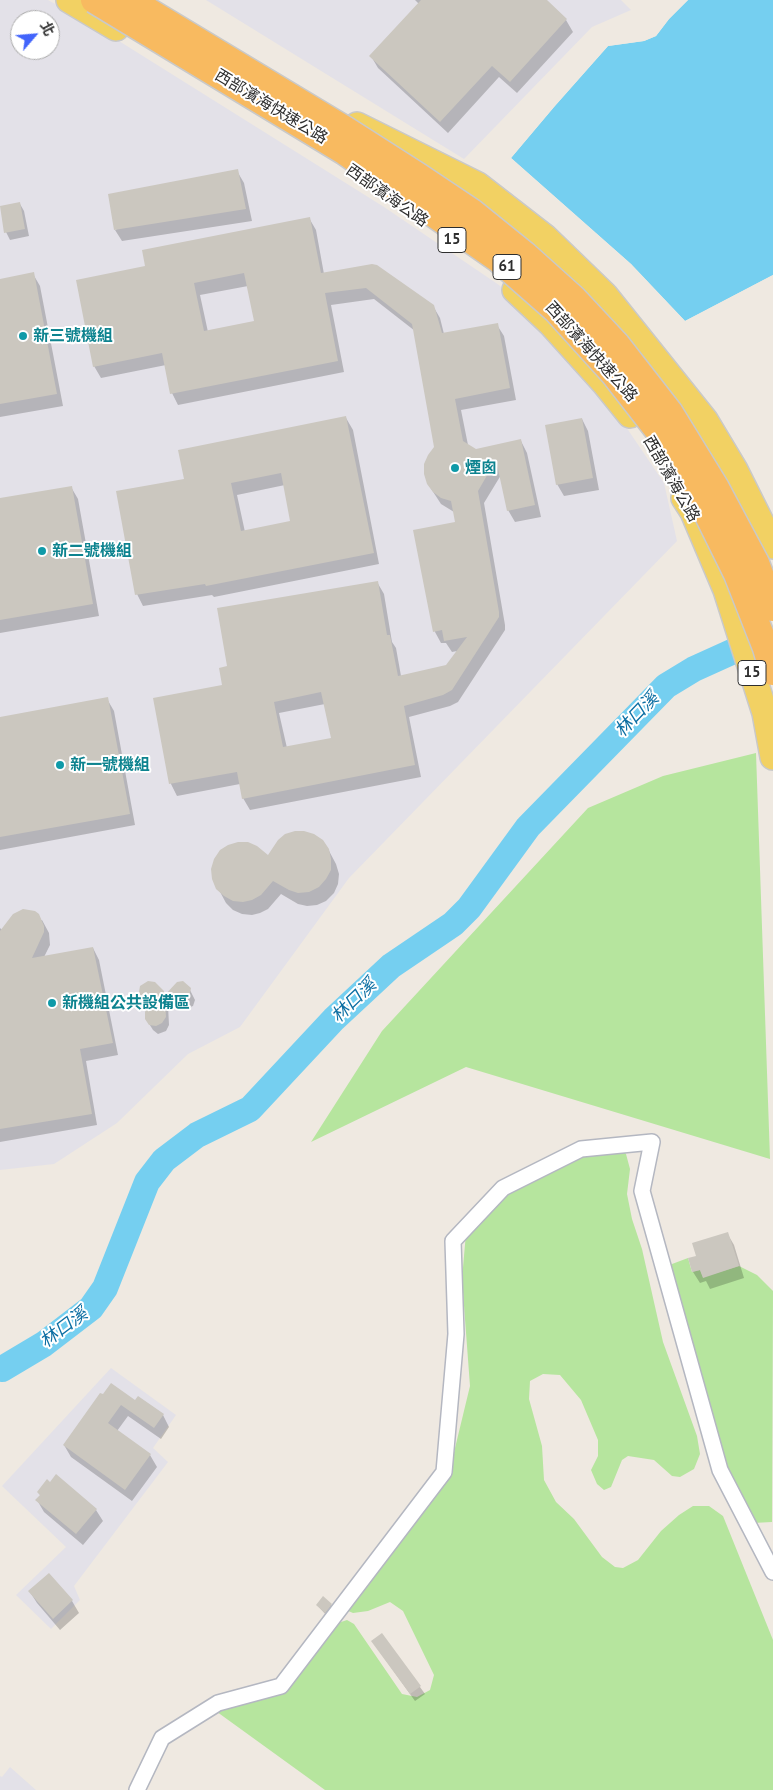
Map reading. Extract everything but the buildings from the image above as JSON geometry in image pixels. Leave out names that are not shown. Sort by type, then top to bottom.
[{"type":"highway","name":"西部濱海快速公路","points":[[94,0],[345,152],[498,259],[556,310],[614,374],[660,433],[701,500],[738,574],[773,672]]},
{"type":"highway","name":"西部濱海快速公路","points":[[130,0],[346,130],[418,176],[479,218],[524,254],[573,298],[617,345],[670,413],[716,488],[756,563],[773,608]]},
{"type":"main road","name":"西部濱海公路","points":[[69,0],[342,164],[490,266],[550,323],[605,384],[650,439],[693,512],[726,590],[765,713],[773,757]]},
{"type":"main road","points":[[147,0],[362,128],[478,185],[545,237],[605,295],[705,420],[735,470],[773,546]]},
{"type":"street","points":[[398,202],[422,158]]},
{"type":"street","points":[[137,1790],[162,1738],[218,1703],[281,1686],[444,1472],[456,1334],[453,1241],[503,1188],[581,1149],[652,1142],[642,1191],[720,1470],[773,1572]]},
{"type":"shaded area","points":[[0,0],[48,0],[95,26],[384,207],[499,285],[599,387],[664,483],[677,541],[349,878],[240,1027],[188,1054],[117,1123],[54,1164],[0,1170]]},
{"type":"shaded area","points":[[206,0],[621,0],[631,10],[592,27],[464,159]]},
{"type":"shaded area","points":[[111,1368],[176,1415],[153,1448],[168,1462],[74,1586],[80,1600],[51,1629],[16,1595],[66,1547],[2,1486]]},
{"type":"shaded area","points":[[10,1767],[36,1790],[0,1790],[0,1776],[2,1777]]},
{"type":"green space","points":[[756,753],[770,1159],[466,1067],[311,1142],[382,1031],[588,808],[663,776]]},
{"type":"green space","points":[[621,1148],[626,1154],[630,1169],[627,1194],[632,1219],[642,1249],[663,1342],[697,1436],[700,1454],[694,1469],[680,1477],[672,1476],[654,1460],[628,1456],[622,1460],[611,1487],[604,1490],[597,1484],[591,1470],[598,1456],[598,1440],[581,1400],[560,1375],[543,1374],[530,1381],[529,1399],[542,1446],[544,1480],[556,1502],[574,1519],[602,1557],[615,1567],[623,1568],[638,1560],[661,1531],[679,1515],[693,1506],[709,1506],[723,1516],[773,1640],[773,1790],[325,1790],[213,1709],[280,1682],[332,1625],[347,1620],[354,1624],[402,1694],[417,1697],[430,1690],[434,1675],[403,1611],[390,1602],[368,1611],[353,1613],[346,1610],[414,1514],[442,1488],[449,1473],[470,1386],[462,1279],[466,1233],[492,1204],[570,1156]]},
{"type":"green space","points":[[688,1258],[692,1272],[700,1270],[703,1277],[739,1266],[757,1275],[773,1291],[772,1522],[753,1523],[729,1487],[668,1269],[672,1264]]},
{"type":"water","points":[[688,0],[773,0],[773,275],[685,321],[631,264],[511,158],[608,46],[644,41],[656,36],[669,19]]},
{"type":"pier","points":[[684,0],[688,0],[669,19],[656,36],[644,41],[608,46],[511,158],[631,264],[685,321],[773,275],[773,278],[685,324],[629,266],[508,158],[607,44],[643,38],[654,34]]},
{"type":"waterway","name":"林口溪","points":[[2,1369],[44,1344],[91,1308],[105,1288],[147,1182],[164,1160],[197,1135],[250,1109],[334,1019],[391,966],[453,924],[469,908],[528,827],[666,686],[694,669],[736,650]]},
{"type":"place","name":"新三號機組","points":[[23,336]]},
{"type":"place","name":"煙囪","points":[[455,468]]},
{"type":"place","name":"新二號機組","points":[[42,551]]},
{"type":"place","name":"新一號機組","points":[[60,765]]},
{"type":"place","name":"新機組公共設備區","points":[[52,1003]]}]
